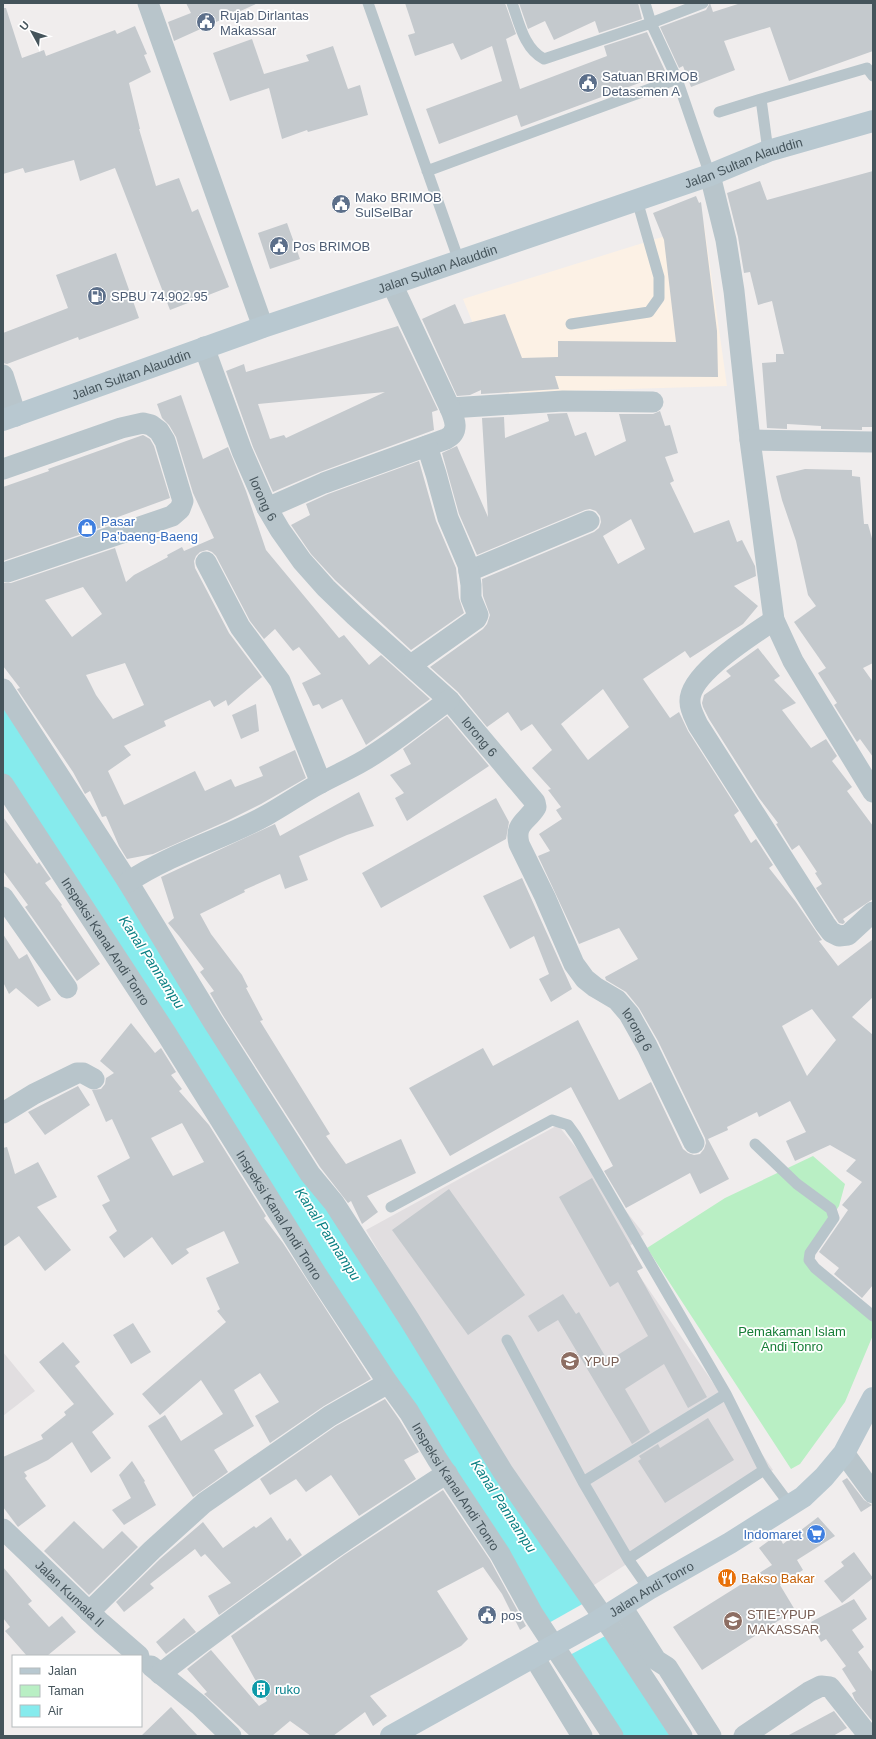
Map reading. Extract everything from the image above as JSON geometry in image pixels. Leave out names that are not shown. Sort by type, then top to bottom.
[{"type":"main road","name":"Jalan Sultan Alauddin","points":[[10,418],[263,326],[459,261],[640,206],[768,151],[873,121]]},
{"type":"main road","name":"Jalan Andi Tonro","points":[[391,1736],[534,1657],[560,1650],[621,1607],[730,1543],[802,1497],[824,1477],[844,1453],[873,1398]]},
{"type":"street","points":[[148,3],[263,326]]},
{"type":"street","points":[[710,175],[726,240],[734,291],[750,440],[774,620],[793,661],[873,792]]},
{"type":"street","points":[[267,508],[324,483],[446,439],[453,433],[456,422],[392,284]]},
{"type":"street","name":"lorong 6","points":[[204,347],[242,451],[267,508],[280,530],[298,555],[326,588],[355,616],[449,700],[535,802],[536,807],[534,812],[519,826],[517,835],[519,844],[545,897],[574,964],[585,979],[595,987],[618,1000],[629,1014],[647,1046],[694,1143]]},
{"type":"street","points":[[3,375],[10,418]]},
{"type":"street","points":[[450,408],[563,401],[653,402]]},
{"type":"street","points":[[3,469],[121,428],[142,423],[151,425],[159,430],[165,441],[183,501],[180,508],[172,516],[8,572]]},
{"type":"street","points":[[750,440],[873,442]]},
{"type":"street","points":[[411,665],[476,619],[478,615],[472,598],[469,571],[448,518],[427,446]]},
{"type":"street","points":[[469,571],[589,521]]},
{"type":"street","points":[[206,562],[240,627],[280,681],[300,726],[321,782]]},
{"type":"street","points":[[774,620],[720,658],[699,680],[692,689],[690,701],[693,715],[831,932],[839,936],[848,934],[873,912]]},
{"type":"street","points":[[3,689],[128,882],[212,1020],[310,1174],[334,1203],[365,1250],[503,1472],[621,1607],[667,1652],[667,1667],[711,1736]]},
{"type":"street","points":[[128,882],[164,860],[233,832],[268,815],[321,782],[348,771],[374,755],[449,700]]},
{"type":"street","name":"Inspeksi Kanal Andi Tonro","points":[[3,784],[166,1033],[317,1275],[388,1383],[409,1412],[500,1554],[533,1614],[560,1650]]},
{"type":"street","points":[[3,897],[67,988]]},
{"type":"street","points":[[3,1113],[34,1094],[77,1073],[83,1073],[94,1079]]},
{"type":"street","points":[[89,1612],[152,1550],[204,1503],[330,1416],[388,1383]]},
{"type":"street","points":[[844,1453],[873,1493]]},
{"type":"street","points":[[160,1674],[226,1623],[356,1532],[447,1473]]},
{"type":"street","name":"Jalan Kumala II","points":[[3,1529],[89,1612],[138,1655]]},
{"type":"street","points":[[621,1607],[682,1736]]},
{"type":"street","points":[[560,1650],[613,1736]]},
{"type":"street","points":[[534,1657],[582,1736]]},
{"type":"street","name":"Jalan Kumala II","points":[[142,1659],[199,1705],[231,1736]]},
{"type":"street","points":[[744,1736],[809,1692],[821,1686],[830,1687],[869,1736]]},
{"type":"lane","points":[[368,3],[459,261]]},
{"type":"lane","points":[[512,3],[525,39],[534,52],[544,59],[703,3]]},
{"type":"lane","points":[[645,3],[651,22],[677,79],[710,175]]},
{"type":"lane","points":[[719,112],[761,99],[871,70]]},
{"type":"lane","points":[[427,171],[677,79]]},
{"type":"lane","points":[[761,99],[768,151]]},
{"type":"lane","points":[[571,324],[649,312],[659,298],[659,277],[640,206]]},
{"type":"lane","points":[[391,1207],[552,1120],[568,1125],[576,1136],[726,1394],[764,1470],[790,1505]]},
{"type":"lane","points":[[755,1144],[797,1184],[831,1209],[834,1218],[810,1253],[809,1260],[815,1268],[873,1316]]},
{"type":"lane","points":[[507,1340],[583,1482],[628,1559],[621,1607]]},
{"type":"lane","points":[[583,1482],[726,1394]]},
{"type":"lane","points":[[628,1559],[764,1470]]},
{"type":"shaded area","points":[[704,224],[727,386],[501,393],[463,299]]},
{"type":"shaded area","name":"YPUP","points":[[558,1125],[644,1234],[623,1252],[773,1470],[580,1594],[366,1230]]},
{"type":"shaded area","points":[[3,1352],[35,1391],[3,1416]]},
{"type":"green space","name":"Pemakaman Islam Andi Tonro","points":[[813,1156],[845,1184],[839,1206],[807,1256],[873,1310],[873,1335],[845,1402],[800,1464],[791,1469],[647,1248],[725,1198]]},
{"type":"water","points":[[3,704],[173,969],[167,975],[142,988],[3,776]]},
{"type":"water","points":[[177,975],[670,1736],[623,1736],[146,994]]},
{"type":"pier","points":[[586,1602],[607,1635],[568,1656],[547,1624]]},
{"type":"building","points":[[186,3],[258,3],[174,41],[168,22],[191,13]]},
{"type":"building","points":[[405,3],[505,3],[516,34],[506,39],[520,89],[607,56],[604,46],[647,32],[666,73],[521,127],[517,115],[439,144],[426,109],[502,81],[492,46],[461,60],[453,43],[415,56],[408,35],[415,33]]},
{"type":"building","points":[[519,3],[638,3],[642,19],[599,33],[595,21],[554,40],[545,21],[528,29]]},
{"type":"building","points":[[710,3],[713,12],[741,3],[873,3],[873,51],[789,81],[770,27],[724,41],[735,70],[691,87],[683,66],[679,68],[660,27],[706,10]]},
{"type":"building","points":[[3,8],[6,8],[22,58],[44,50],[46,56],[115,30],[117,34],[135,26],[147,54],[144,55],[151,72],[129,83],[139,129],[156,186],[179,178],[192,212],[198,209],[229,287],[170,310],[115,168],[80,181],[74,160],[25,173],[23,168],[3,174]]},
{"type":"building","points":[[252,39],[264,74],[309,61],[306,55],[333,46],[348,89],[360,85],[368,115],[308,132],[307,130],[282,139],[269,88],[230,101],[213,53]]},
{"type":"building","points":[[873,171],[873,427],[862,427],[862,430],[821,429],[821,426],[787,424],[787,429],[767,428],[762,363],[776,362],[776,354],[784,354],[772,301],[758,305],[750,272],[744,273],[738,237],[727,193],[760,181],[767,200]]},
{"type":"building","points":[[696,196],[699,203],[701,202],[717,331],[718,377],[555,376],[559,389],[481,394],[481,390],[470,395],[457,396],[422,319],[455,304],[464,324],[505,314],[522,358],[558,357],[558,341],[676,342],[664,240],[653,213]]},
{"type":"building","name":"Pos BRIMOB","points":[[287,223],[300,259],[270,269],[258,233]]},
{"type":"building","name":"SPBU 74.902.95","points":[[116,253],[139,318],[79,340],[78,337],[7,364],[3,363],[3,333],[68,308],[56,275]]},
{"type":"building","points":[[398,326],[438,410],[432,412],[434,430],[320,472],[273,492],[253,447],[226,371],[244,364],[246,372]],"holes":[[[385,392],[286,438],[284,435],[270,439],[258,404]]]},
{"type":"building","points":[[181,395],[203,459],[228,447],[246,491],[266,550],[339,638],[344,635],[369,665],[381,655],[430,699],[366,745],[342,699],[322,709],[319,704],[313,706],[302,683],[321,674],[299,647],[293,651],[275,629],[264,639],[250,621],[216,556],[207,550],[200,552],[194,561],[195,568],[229,633],[262,677],[228,706],[226,700],[214,707],[210,700],[164,721],[166,726],[124,746],[131,755],[108,771],[124,805],[195,771],[205,791],[231,779],[235,787],[263,776],[259,767],[295,750],[306,778],[261,804],[227,821],[153,854],[127,859],[119,846],[106,816],[102,817],[90,791],[85,794],[73,772],[17,689],[20,688],[3,666],[3,583],[11,583],[115,548],[126,582],[134,575],[168,557],[167,555],[182,547],[184,551],[214,538],[193,493],[176,437],[169,425],[162,418],[157,404]],"holes":[[[83,587],[102,614],[72,637],[45,600]],[[125,663],[144,705],[113,719],[96,695],[86,675]]]},
{"type":"building","points":[[660,411],[665,426],[670,425],[678,453],[665,457],[674,481],[670,483],[694,533],[729,520],[737,542],[742,540],[755,566],[756,576],[734,586],[758,606],[743,624],[690,658],[685,651],[643,679],[670,718],[679,712],[688,731],[739,811],[734,815],[751,843],[756,839],[773,865],[769,868],[796,902],[822,940],[819,941],[838,966],[873,939],[873,997],[852,1017],[873,1035],[873,1285],[862,1298],[834,1274],[839,1268],[819,1252],[848,1210],[842,1205],[862,1182],[846,1171],[856,1160],[830,1145],[795,1161],[786,1141],[806,1132],[790,1101],[759,1117],[757,1112],[727,1127],[728,1130],[708,1139],[729,1179],[700,1194],[690,1173],[626,1208],[604,1171],[613,1166],[571,1087],[450,1156],[409,1088],[483,1048],[493,1066],[578,1020],[619,1100],[651,1082],[683,1149],[694,1155],[700,1154],[704,1149],[706,1143],[705,1138],[658,1041],[639,1008],[626,992],[606,980],[605,977],[638,959],[619,928],[579,944],[538,856],[550,851],[539,834],[562,819],[556,810],[561,807],[548,790],[551,789],[532,768],[552,750],[532,724],[521,731],[508,712],[487,727],[458,692],[430,667],[483,629],[487,624],[490,615],[483,596],[482,579],[594,532],[599,528],[601,522],[600,516],[596,511],[590,509],[585,510],[477,555],[459,514],[442,453],[457,446],[488,517],[482,418],[504,417],[505,438],[549,421],[547,414],[567,413],[575,436],[586,432],[595,456],[626,441],[619,414],[653,414]],"holes":[[[631,519],[645,549],[618,564],[603,536]],[[603,689],[629,727],[588,760],[561,724]],[[812,1009],[836,1040],[807,1076],[782,1026]]]},
{"type":"building","points":[[143,435],[150,439],[154,446],[170,498],[107,521],[108,525],[3,561],[3,487],[49,471],[48,469]]},
{"type":"building","points":[[419,461],[436,521],[456,568],[459,598],[464,613],[411,650],[335,580],[311,554],[291,525],[310,515],[306,504],[328,494]]},
{"type":"building","points":[[805,469],[852,470],[852,476],[860,477],[864,524],[868,524],[873,542],[873,663],[863,668],[873,682],[873,757],[860,739],[857,742],[834,705],[837,703],[818,673],[826,668],[794,622],[816,606],[808,595],[796,541],[782,500],[776,476]]},
{"type":"building","points":[[758,648],[780,676],[774,680],[796,703],[782,710],[811,748],[826,739],[837,756],[832,761],[852,787],[847,791],[873,826],[873,899],[843,919],[845,922],[843,924],[839,923],[816,888],[822,884],[815,873],[817,872],[799,845],[792,850],[776,824],[778,823],[759,798],[703,707],[702,703],[704,695],[731,676],[726,671]]},
{"type":"building","points":[[256,704],[259,731],[241,739],[232,715]]},
{"type":"building","points":[[447,716],[489,766],[407,821],[395,798],[404,793],[390,775],[411,764],[403,749]]},
{"type":"building","points":[[359,792],[374,826],[347,835],[299,856],[308,880],[285,889],[280,874],[244,890],[245,892],[200,914],[211,934],[242,975],[248,987],[246,988],[263,1020],[260,1021],[330,1134],[326,1136],[346,1164],[401,1139],[416,1173],[367,1196],[378,1212],[362,1224],[351,1201],[348,1203],[320,1167],[222,1014],[210,993],[214,991],[200,972],[204,969],[168,923],[174,918],[161,877],[275,824],[280,836]]},
{"type":"building","points":[[496,798],[509,822],[506,839],[381,908],[362,873]]},
{"type":"building","points":[[3,817],[37,864],[39,862],[51,879],[45,883],[62,905],[61,906],[100,964],[77,981],[25,907],[28,905],[3,871]]},
{"type":"building","points":[[522,878],[572,989],[551,1002],[539,979],[549,974],[534,936],[510,949],[483,896]]},
{"type":"building","points":[[3,934],[19,959],[27,954],[51,1000],[38,1007],[16,988],[9,994],[3,982]]},
{"type":"building","points":[[131,1023],[155,1053],[161,1048],[176,1072],[171,1075],[182,1089],[179,1091],[209,1125],[266,1216],[264,1218],[283,1243],[371,1379],[324,1406],[270,1443],[255,1416],[279,1402],[260,1373],[234,1390],[254,1426],[214,1450],[228,1472],[193,1497],[148,1426],[165,1415],[181,1441],[223,1414],[201,1380],[160,1415],[142,1394],[226,1322],[217,1311],[220,1309],[206,1278],[239,1263],[224,1231],[186,1249],[189,1253],[172,1265],[152,1237],[124,1258],[109,1237],[117,1231],[102,1205],[110,1201],[97,1176],[130,1158],[112,1119],[106,1122],[92,1090],[101,1089],[105,1084],[106,1078],[114,1073],[100,1061]],"holes":[[[182,1123],[204,1162],[173,1176],[151,1138]]]},
{"type":"building","points":[[78,1086],[90,1105],[45,1135],[28,1112]]},
{"type":"building","points":[[7,1147],[15,1174],[38,1162],[57,1197],[37,1207],[71,1250],[45,1271],[19,1236],[3,1247],[3,1148]]},
{"type":"building","points":[[592,1178],[643,1268],[637,1271],[707,1397],[688,1408],[664,1364],[625,1389],[650,1432],[632,1444],[558,1320],[538,1332],[528,1316],[563,1294],[576,1314],[579,1312],[608,1361],[648,1336],[618,1282],[610,1287],[559,1197]]},
{"type":"building","points":[[449,1189],[525,1295],[468,1335],[392,1230]]},
{"type":"building","points":[[133,1323],[151,1352],[131,1364],[113,1335]]},
{"type":"building","points":[[63,1342],[80,1362],[75,1366],[114,1414],[92,1432],[111,1458],[91,1473],[72,1442],[48,1460],[24,1472],[27,1476],[25,1478],[46,1506],[18,1527],[3,1507],[3,1457],[43,1439],[41,1435],[66,1415],[64,1412],[74,1404],[39,1362]]},
{"type":"building","points":[[385,1399],[419,1452],[404,1460],[416,1479],[359,1516],[331,1475],[306,1492],[296,1479],[270,1495],[260,1479],[336,1426]]},
{"type":"building","points":[[708,1418],[734,1460],[665,1503],[638,1461],[641,1459],[639,1456],[658,1444],[660,1448]]},
{"type":"building","points":[[132,1461],[145,1481],[144,1482],[156,1505],[124,1525],[112,1510],[131,1498],[119,1475]]},
{"type":"building","points":[[847,1478],[864,1500],[872,1505],[861,1512],[842,1481]]},
{"type":"building","points":[[443,1490],[490,1560],[526,1626],[520,1630],[502,1594],[483,1567],[437,1591],[468,1639],[461,1646],[370,1696],[387,1716],[373,1726],[365,1712],[333,1736],[311,1736],[290,1721],[272,1736],[250,1736],[204,1694],[207,1692],[187,1669],[211,1650],[259,1706],[267,1701],[231,1636],[344,1555]]},
{"type":"building","points":[[271,1517],[287,1541],[290,1538],[302,1555],[219,1615],[208,1596],[231,1583],[205,1554],[201,1557],[195,1549],[150,1584],[154,1588],[124,1612],[116,1602],[160,1559],[203,1522],[223,1548],[254,1526],[256,1528]]},
{"type":"building","points":[[818,1517],[835,1536],[797,1560],[803,1570],[780,1585],[795,1610],[702,1670],[673,1627],[772,1565],[759,1548],[778,1534],[783,1544]]},
{"type":"building","points":[[74,1521],[103,1549],[122,1531],[138,1547],[89,1595],[44,1551]]},
{"type":"building","points":[[854,1552],[873,1578],[842,1603],[824,1581],[844,1566],[841,1562]]},
{"type":"building","points":[[3,1567],[32,1601],[28,1604],[49,1627],[62,1616],[76,1632],[48,1655],[26,1655],[5,1631],[10,1627],[3,1618]]},
{"type":"building","points":[[854,1599],[867,1619],[852,1630],[864,1647],[858,1652],[873,1673],[873,1722],[855,1700],[852,1693],[856,1691],[842,1669],[846,1666],[826,1639],[821,1642],[811,1622]]},
{"type":"building","points":[[184,1618],[196,1632],[166,1654],[156,1642]]},
{"type":"building","points":[[171,1707],[198,1736],[141,1736]]},
{"type":"building","points":[[834,1711],[847,1728],[833,1736],[787,1736]]},
{"type":"waterway","name":"Kanal Pannampu","points":[[135,937],[191,1025]]},
{"type":"place","name":"Rujab Dirlantas Makassar","points":[[206,22]]},
{"type":"place","name":"Satuan BRIMOB Detasemen A","points":[[588,83]]},
{"type":"place","name":"Mako BRIMOB SulSelBar","points":[[341,204]]},
{"type":"place","name":"Pos BRIMOB","points":[[279,246]]},
{"type":"place","name":"SPBU 74.902.95","points":[[97,296]]},
{"type":"place","name":"Pasar Paʼbaeng-Baeng","points":[[87,528]]},
{"type":"place","name":"YPUP","points":[[570,1361]]},
{"type":"place","name":"Indomaret","points":[[816,1534]]},
{"type":"place","name":"Bakso Bakar","points":[[727,1578]]},
{"type":"place","name":"pos","points":[[487,1615]]},
{"type":"place","name":"STIE-YPUP MAKASSAR","points":[[733,1621]]},
{"type":"place","name":"ruko","points":[[261,1689]]}]
